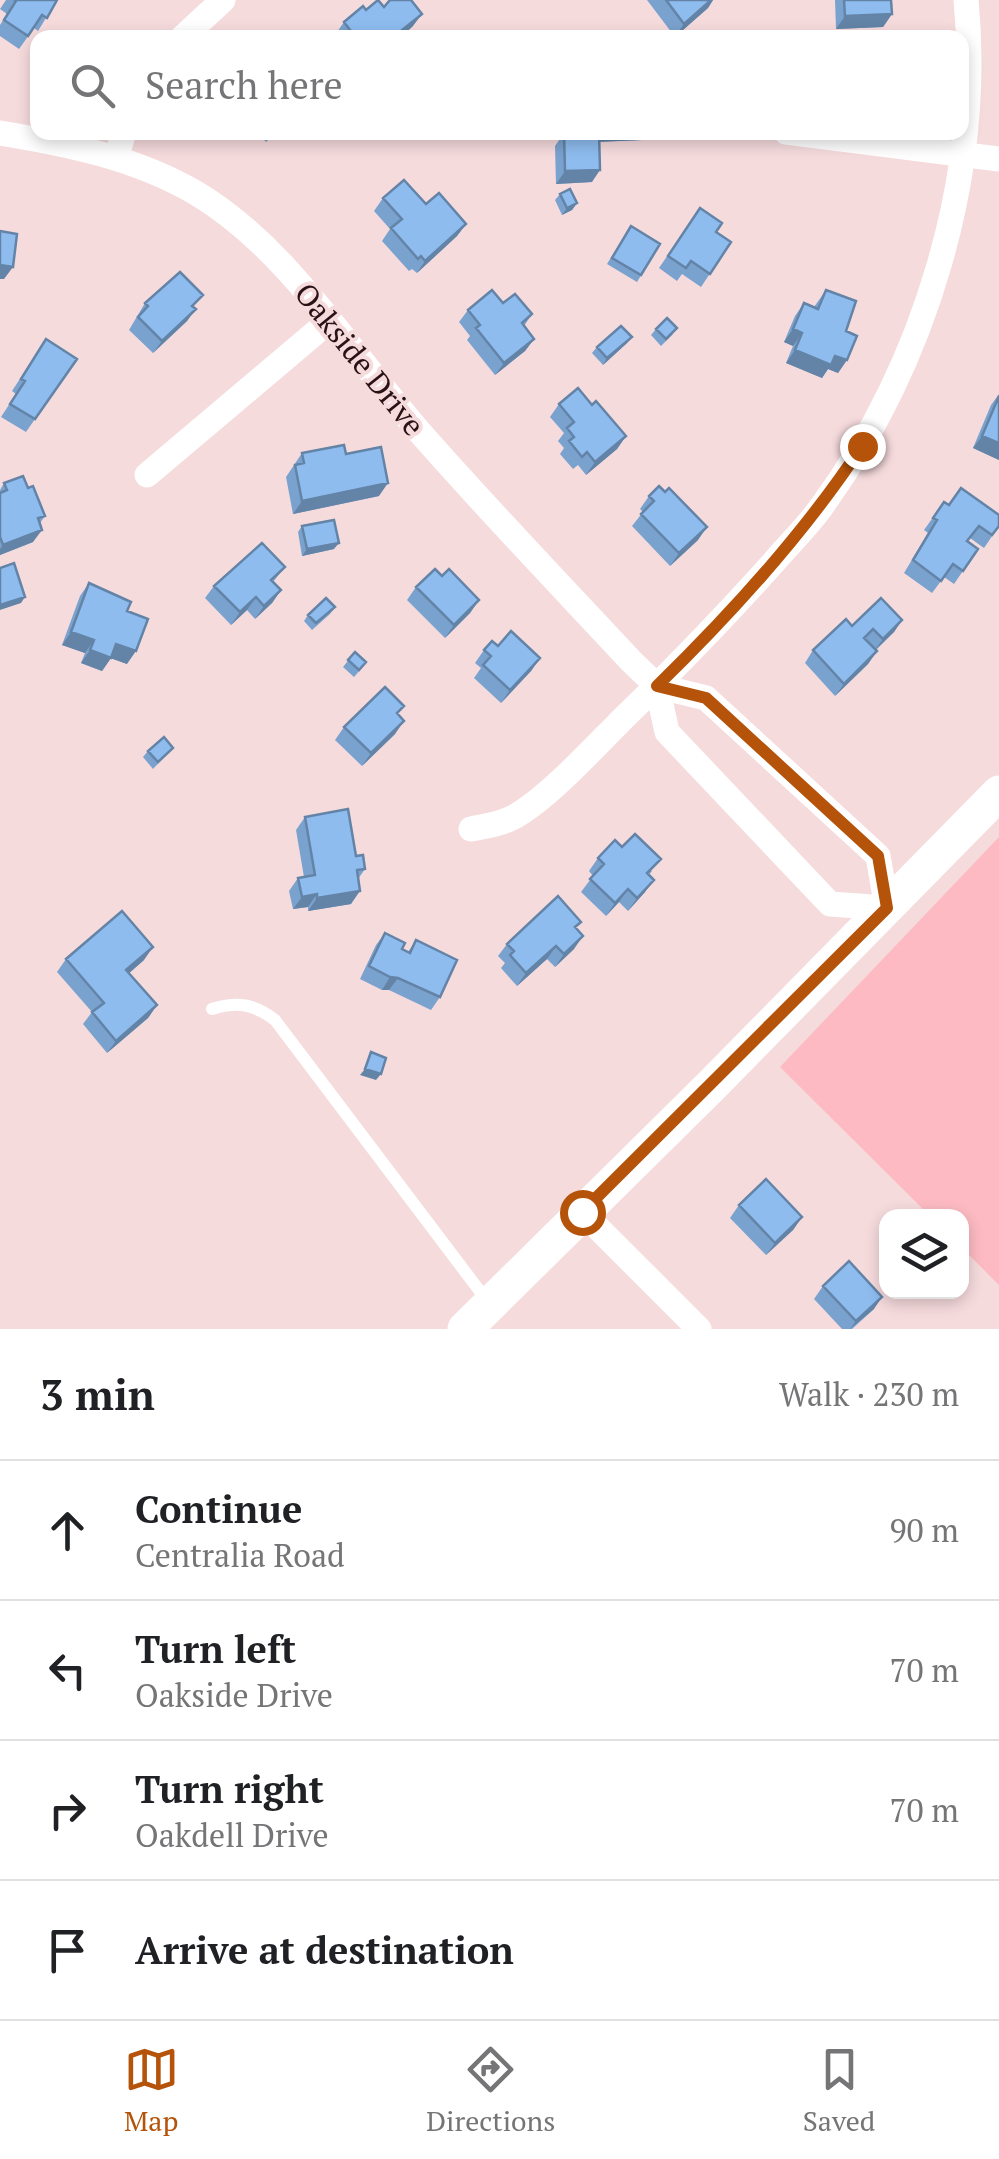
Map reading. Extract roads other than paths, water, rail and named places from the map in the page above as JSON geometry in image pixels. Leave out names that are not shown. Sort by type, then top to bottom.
[{"type":"main road","points":[[477,1317],[999,793]]},
{"type":"street","points":[[191,30],[223,0]]},
{"type":"street","points":[[966,0],[966,30]]},
{"type":"street","name":"Oakside Drive","points":[[0,134],[30,139]]},
{"type":"street","name":"Oakside Drive","points":[[39,140],[116,158],[168,178],[246,230],[287,270],[423,436],[657,686],[667,732],[830,904],[887,908]]},
{"type":"street","points":[[116,158],[122,140]]},
{"type":"street","points":[[850,140],[999,159]]},
{"type":"street","points":[[471,829],[498,824],[537,801],[710,634],[821,508],[891,394],[921,325],[944,254],[962,140]]},
{"type":"street","points":[[147,475],[328,322]]},
{"type":"street","points":[[657,686],[706,698],[878,856],[887,908]]},
{"type":"street","points":[[582,1212],[699,1329]]},
{"type":"lane","points":[[212,1009],[228,1004],[248,1005],[275,1020],[477,1317]]}]
